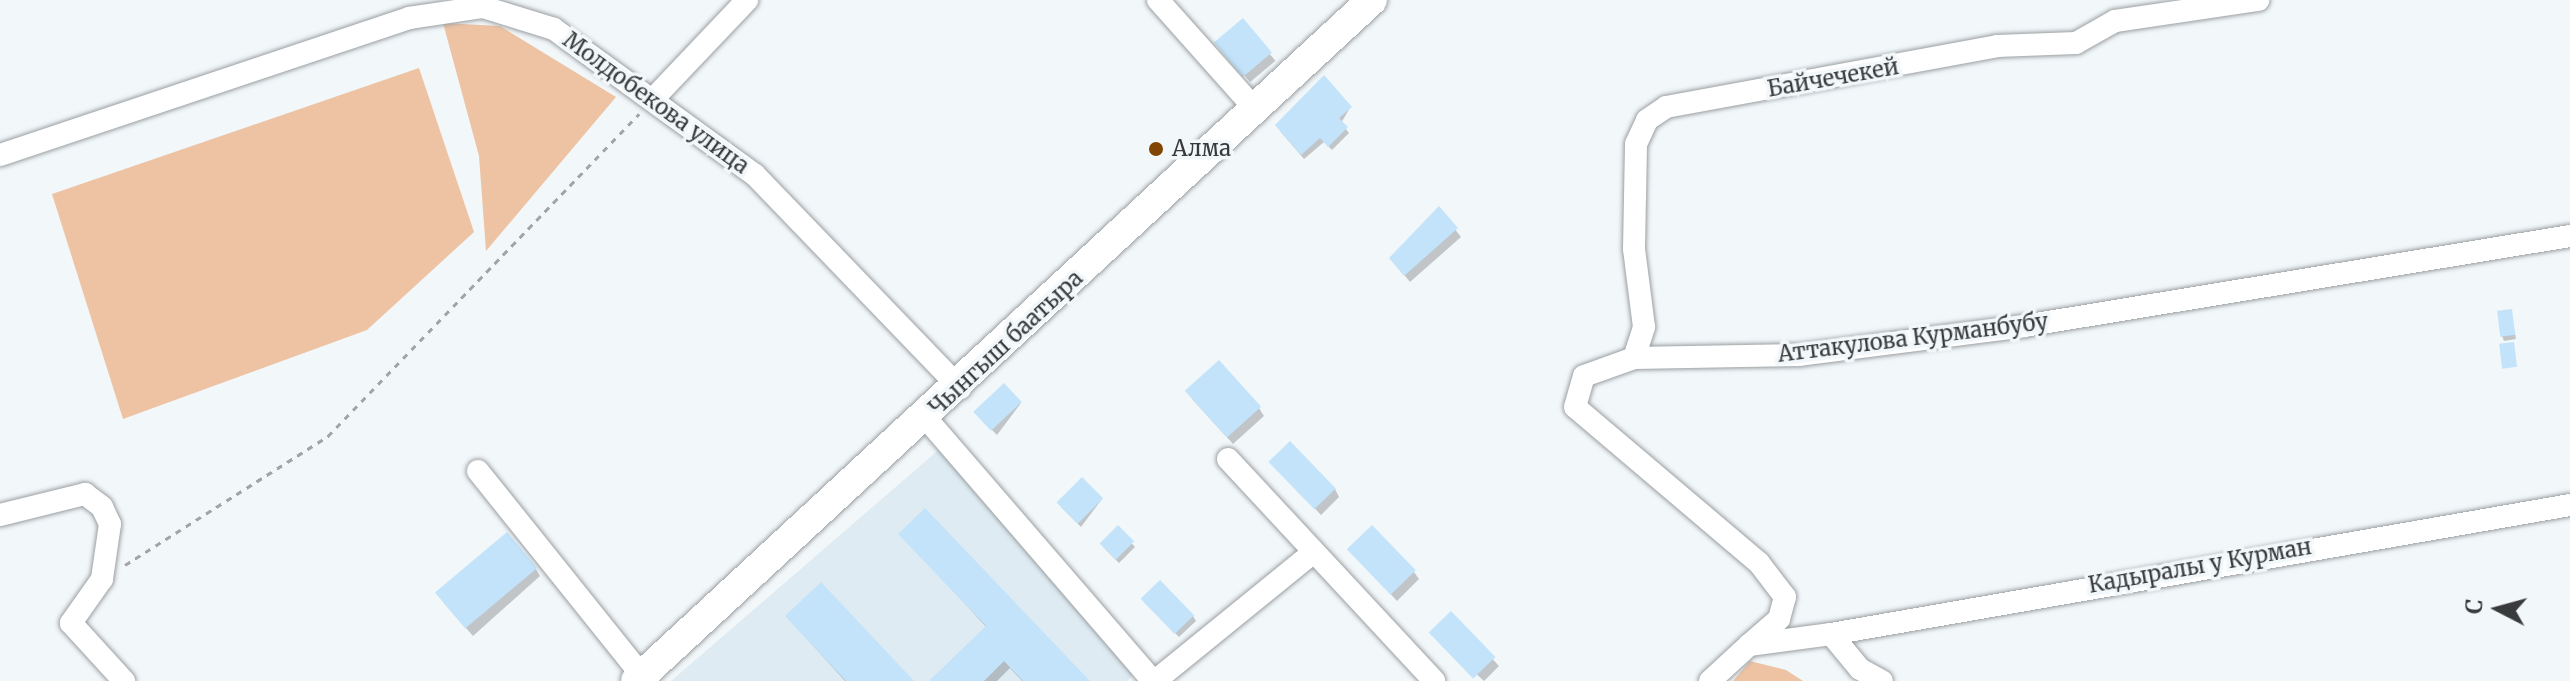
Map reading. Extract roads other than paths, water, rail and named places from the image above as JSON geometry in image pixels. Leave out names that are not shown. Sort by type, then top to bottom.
[{"type":"main road","name":"Чынгыш баатыра","points":[[639,678],[960,388],[1372,0]]},
{"type":"street","points":[[655,97],[747,0]]},
{"type":"street","points":[[1158,0],[1255,109]]},
{"type":"street","name":"Байчечекей","points":[[1634,358],[1644,327],[1634,249],[1636,144],[1647,120],[1666,107],[1997,46],[2076,43],[2115,21],[2258,0]]},
{"type":"street","name":"Молдобекова улица","points":[[0,155],[409,18],[483,7],[554,29],[655,97],[755,175],[960,388]]},
{"type":"street","name":"Аттакулова Курманбубу","points":[[1749,645],[1779,619],[1785,597],[1759,563],[1575,407],[1584,376],[1634,358],[1799,355],[2009,328],[2570,236]]},
{"type":"street","points":[[925,417],[1154,681],[1311,554]]},
{"type":"street","points":[[1228,459],[1311,554],[1434,681]]},
{"type":"street","points":[[478,471],[639,678]]},
{"type":"street","points":[[0,515],[85,494],[110,524],[102,579],[71,623],[124,681]]},
{"type":"street","name":"Кадыралы у Курман","points":[[1749,645],[1831,634],[2570,505]]},
{"type":"street","points":[[1831,634],[1860,669],[1882,681]]},
{"type":"street","points":[[1710,681],[1749,645]]},
{"type":"place","name":"Алма","points":[[1156,149]]}]
